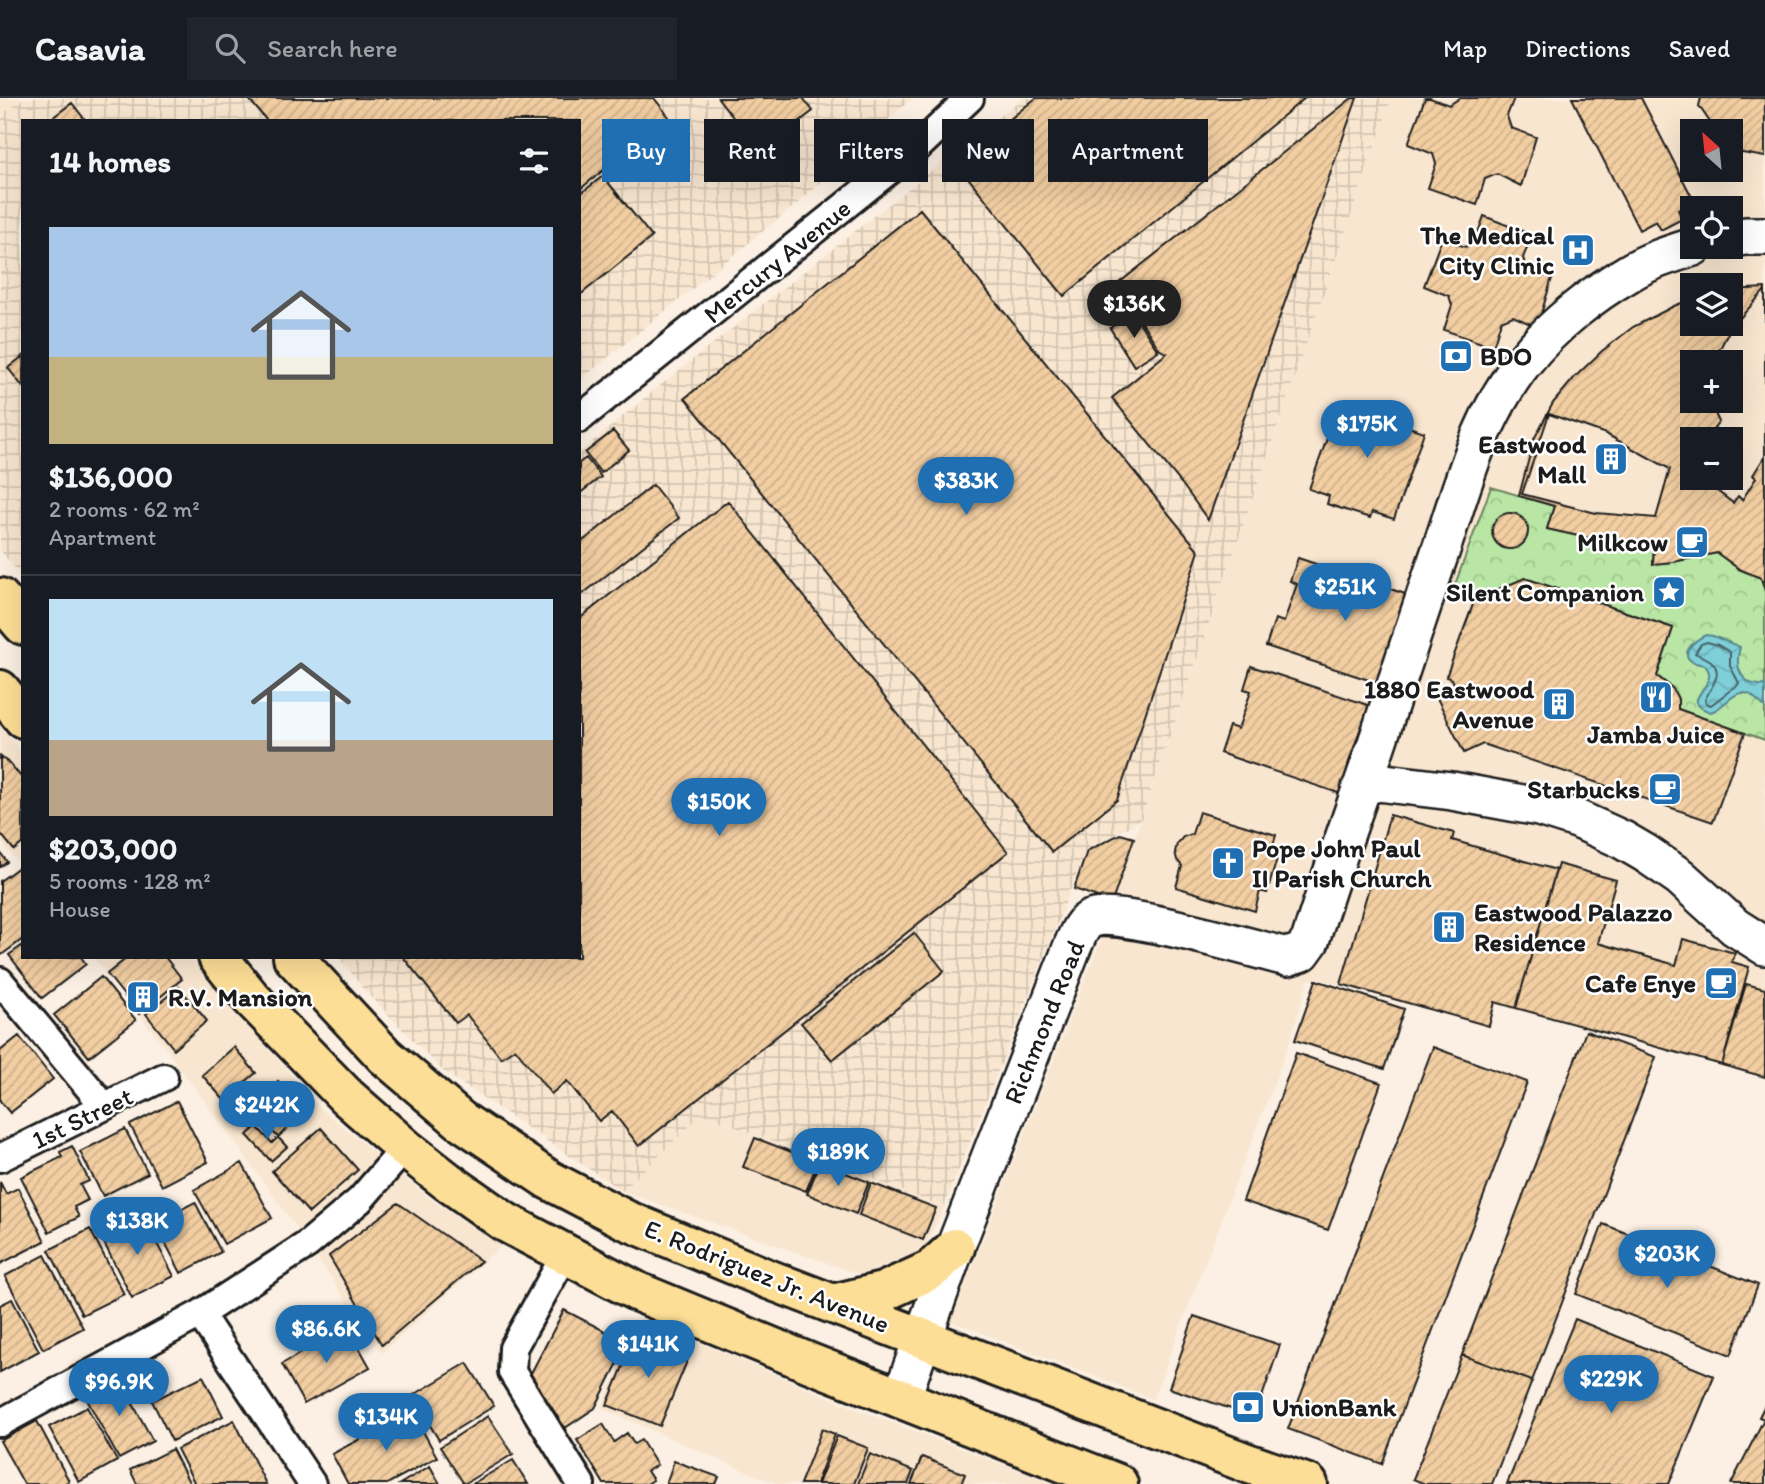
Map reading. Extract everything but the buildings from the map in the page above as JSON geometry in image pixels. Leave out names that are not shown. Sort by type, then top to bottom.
[{"type":"main road","points":[[0,598],[21,623]]},
{"type":"main road","points":[[0,690],[21,716]]},
{"type":"main road","points":[[220,959],[251,998],[346,1096],[405,1148],[505,1222],[638,1292],[1118,1484]]},
{"type":"main road","name":"E. Rodriguez Jr. Avenue","points":[[295,959],[385,1056],[460,1120],[549,1180],[626,1220],[768,1279],[1305,1483]]},
{"type":"main road","points":[[833,1304],[883,1292],[931,1270],[955,1248]]},
{"type":"street","name":"Mercury Avenue","points":[[581,417],[917,148],[970,98]]},
{"type":"street","points":[[1743,237],[1765,236]]},
{"type":"street","name":"Richmond Road","points":[[901,1399],[955,1248],[1073,945],[1084,925],[1097,917],[1121,919],[1159,925],[1287,957],[1302,953],[1310,941],[1473,453],[1500,397],[1525,361],[1555,328],[1592,298],[1630,272],[1680,251]]},
{"type":"street","points":[[1382,726],[1394,760],[1413,787]]},
{"type":"street","points":[[1361,788],[1377,782],[1481,796],[1539,807],[1577,819],[1645,853],[1680,877],[1735,926],[1765,946]]},
{"type":"street","points":[[0,981],[104,1106]]},
{"type":"street","name":"1st Street","points":[[0,1158],[164,1077]]},
{"type":"street","points":[[0,1423],[200,1314],[310,1243],[360,1200],[405,1148]]},
{"type":"street","points":[[566,1253],[513,1348],[512,1372],[581,1484]]},
{"type":"street","points":[[200,1314],[312,1484]]},
{"type":"shaded area","points":[[0,98],[23,98],[0,116]]},
{"type":"shaded area","points":[[23,98],[912,98],[889,119],[814,119],[814,182],[821,182],[581,379],[581,119],[21,119],[21,576],[0,550],[0,116]]},
{"type":"shaded area","points":[[1023,98],[1392,98],[1141,819],[1086,851],[944,1207],[702,1114],[622,1191],[443,1071],[365,991],[341,959],[581,959],[581,451],[917,182],[928,182],[928,173],[942,162],[942,182],[1034,182],[1034,119],[997,119]]},
{"type":"shaded area","points":[[1392,98],[1765,98],[1765,1078],[1496,1002],[1489,1026],[1320,979],[1308,980],[1291,1038],[1153,1399],[951,1321],[1105,929],[1112,899]]},
{"type":"shaded area","points":[[0,726],[21,752],[21,866],[0,841]]},
{"type":"shaded area","points":[[95,959],[192,959],[319,1107],[429,1198],[501,1246],[382,1353],[308,1244],[156,1036]]},
{"type":"shaded area","points":[[701,1114],[944,1207],[923,1252],[864,1276],[622,1191]]},
{"type":"shaded area","points":[[642,1318],[861,1411],[1055,1484],[779,1484],[750,1473],[601,1408]]},
{"type":"green space","points":[[1491,487],[1554,506],[1547,529],[1601,541],[1654,544],[1653,564],[1717,553],[1739,569],[1761,578],[1765,591],[1765,740],[1678,709],[1672,690],[1657,676],[1673,628],[1525,578],[1475,599],[1453,590]]},
{"type":"water","points":[[1706,635],[1740,647],[1738,662],[1741,674],[1750,683],[1765,685],[1765,707],[1745,693],[1735,695],[1711,712],[1698,704],[1698,696],[1708,681],[1709,673],[1705,665],[1693,662],[1687,655],[1690,647]]},
{"type":"place","name":"The Medical City Clinic","points":[[1578,250]]},
{"type":"place","name":"BDO","points":[[1456,356]]},
{"type":"place","name":"Eastwood Mall","points":[[1611,459]]},
{"type":"place","name":"Milkcow","points":[[1692,542]]},
{"type":"place","name":"Silent Companion","points":[[1669,592]]},
{"type":"place","name":"Jamba Juice","points":[[1656,697]]},
{"type":"place","name":"1880 Eastwood Avenue","points":[[1559,704]]},
{"type":"place","name":"Starbucks","points":[[1665,789]]},
{"type":"place","name":"Pope John Paul II Parish Church","points":[[1228,863]]},
{"type":"place","name":"Eastwood Palazzo Residence","points":[[1449,927]]},
{"type":"place","name":"Cafe Enye","points":[[1721,983]]},
{"type":"place","name":"R.V. Mansion","points":[[143,997]]},
{"type":"place","name":"UnionBank","points":[[1248,1407]]}]
